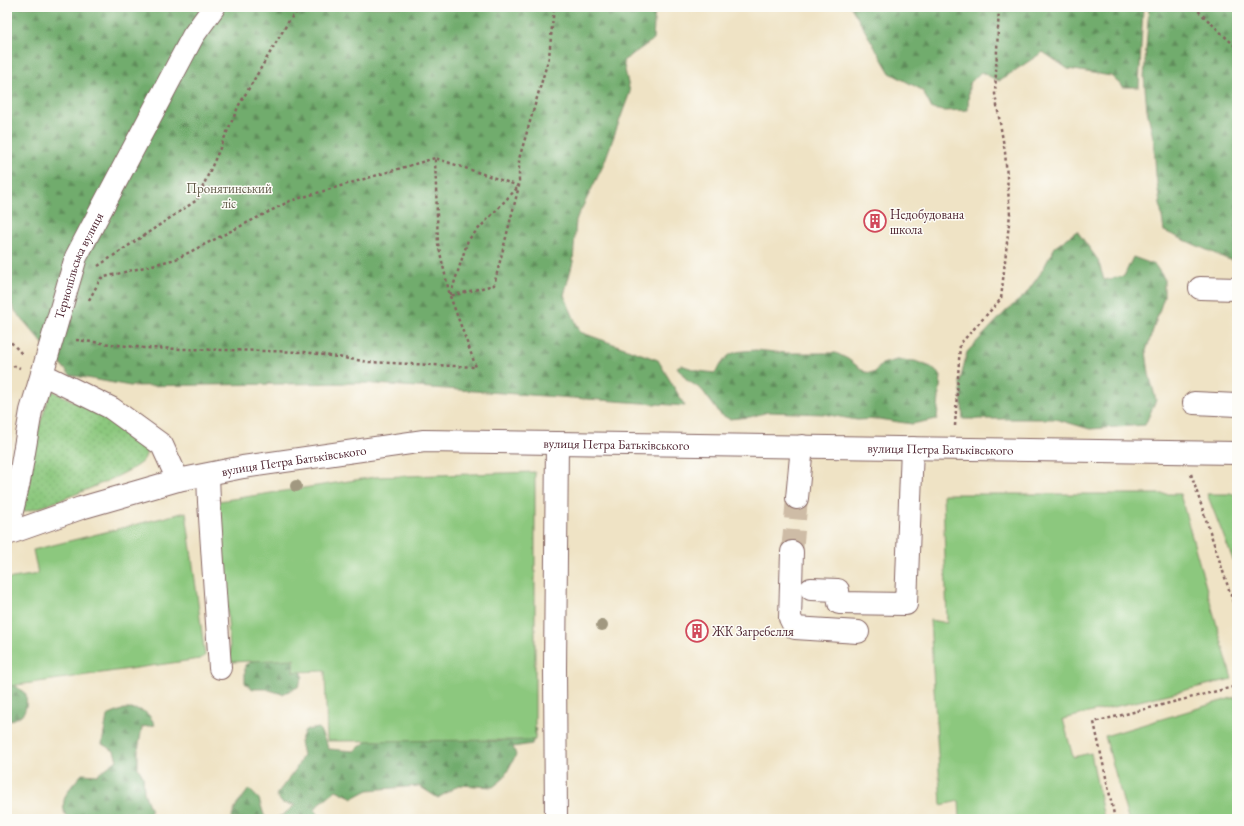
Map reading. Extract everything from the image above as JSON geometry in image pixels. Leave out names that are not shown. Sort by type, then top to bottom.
[{"type":"street","name":"Тернопільська вулиця","points":[[7,533],[19,482],[31,412],[76,257],[193,36],[214,7]]},
{"type":"street","points":[[1200,288],[1237,289]]},
{"type":"street","points":[[42,374],[111,408],[162,445],[178,480]]},
{"type":"street","points":[[1194,403],[1237,405]]},
{"type":"street","name":"вулиця Петра Батьківського","points":[[7,533],[81,508],[178,480],[243,467],[424,441],[1237,453]]},
{"type":"street","points":[[556,819],[555,661],[557,443]]},
{"type":"street","points":[[797,498],[802,446]]},
{"type":"street","points":[[811,589],[838,590],[839,603],[906,604],[912,448]]},
{"type":"street","points":[[208,475],[220,668]]},
{"type":"street","points":[[792,552],[790,618],[795,628],[858,632]]},
{"type":"path","points":[[67,286],[197,200],[239,105],[290,19],[302,7]]},
{"type":"path","points":[[450,296],[494,285],[519,186],[518,159],[549,57],[554,7]]},
{"type":"path","points":[[954,449],[960,344],[1002,299],[1010,214],[1005,152],[995,94],[999,7]]},
{"type":"path","points":[[1194,7],[1237,48]]},
{"type":"path","points":[[86,305],[101,278],[176,259],[290,201],[435,158],[519,186]]},
{"type":"path","points":[[75,340],[144,348],[305,352],[369,362],[476,367],[450,296],[438,244],[435,158]]},
{"type":"path","points":[[450,296],[468,240],[519,186]]},
{"type":"path","points":[[1184,453],[1237,614]]},
{"type":"path","points":[[1115,819],[1094,722],[1237,686]]},
{"type":"green space","name":"Пронятинський ліс","points":[[7,7],[655,7],[653,40],[623,61],[630,92],[603,166],[576,220],[573,262],[564,295],[580,332],[658,360],[685,406],[361,383],[130,386],[70,375],[15,311],[7,296]]},
{"type":"green space","points":[[851,7],[1143,7],[1139,87],[1123,87],[1111,76],[1068,69],[1043,52],[999,81],[981,72],[969,84],[968,110],[944,111],[932,109],[922,90],[890,73]]},
{"type":"green space","points":[[1149,7],[1237,7],[1237,261],[1227,259],[1164,231],[1156,176],[1154,142],[1147,110],[1144,77]]},
{"type":"green space","points":[[1077,231],[1098,260],[1104,280],[1124,276],[1133,257],[1155,265],[1164,278],[1164,297],[1146,351],[1149,374],[1156,400],[1145,425],[1090,429],[1055,419],[963,419],[960,382],[967,352],[1006,311],[1025,295],[1040,274],[1055,247]]},
{"type":"green space","points":[[756,350],[785,353],[836,353],[848,359],[865,372],[874,373],[882,364],[897,360],[915,361],[931,367],[941,376],[937,419],[912,424],[878,419],[857,420],[824,414],[768,412],[750,417],[729,419],[720,414],[702,390],[687,380],[677,367],[681,365],[699,371],[715,373],[724,360],[731,354],[741,351]]},
{"type":"green space","points":[[51,390],[133,431],[140,437],[146,447],[146,455],[138,465],[114,478],[53,503],[17,513],[39,427]]},
{"type":"green space","points":[[535,472],[535,740],[327,741],[325,671],[293,672],[294,659],[231,662],[219,501],[375,477]]},
{"type":"green space","points":[[943,494],[1180,494],[1232,679],[1063,719],[1073,757],[1091,753],[1104,819],[960,819],[959,801],[941,805],[930,620],[947,623]]},
{"type":"green space","points":[[1207,494],[1237,494],[1237,570]]},
{"type":"green space","points":[[186,512],[205,656],[200,659],[10,686],[7,664],[7,579],[38,574],[33,550]]},
{"type":"green space","points":[[289,658],[299,666],[303,676],[298,687],[282,694],[266,689],[252,689],[245,683],[245,665],[256,659]]},
{"type":"green space","points":[[7,683],[12,683],[26,694],[26,706],[21,716],[7,722]]},
{"type":"green space","points":[[1235,697],[1237,704],[1237,819],[1128,819],[1105,736]]},
{"type":"green space","points":[[124,709],[143,711],[149,716],[155,725],[142,727],[138,751],[138,768],[143,776],[144,792],[151,811],[149,819],[67,819],[63,806],[64,800],[73,784],[82,774],[97,775],[117,760],[114,751],[102,744],[107,716]]},
{"type":"green space","points":[[516,724],[527,725],[537,729],[532,744],[513,747],[516,755],[503,779],[493,787],[459,785],[438,798],[419,786],[368,790],[353,798],[336,790],[318,805],[315,810],[321,819],[273,819],[283,815],[295,805],[282,803],[276,795],[296,769],[303,755],[300,742],[305,730],[319,728],[329,749],[354,751],[374,736],[475,738],[490,741],[502,741]]},
{"type":"green space","points":[[249,789],[259,799],[264,815],[268,819],[231,819],[236,806]]},
{"type":"tunnel","points":[[792,552],[797,498]]},
{"type":"place","name":"Недобудована школа","points":[[875,221]]},
{"type":"place","name":"ЖК Загребелля","points":[[697,631]]}]
